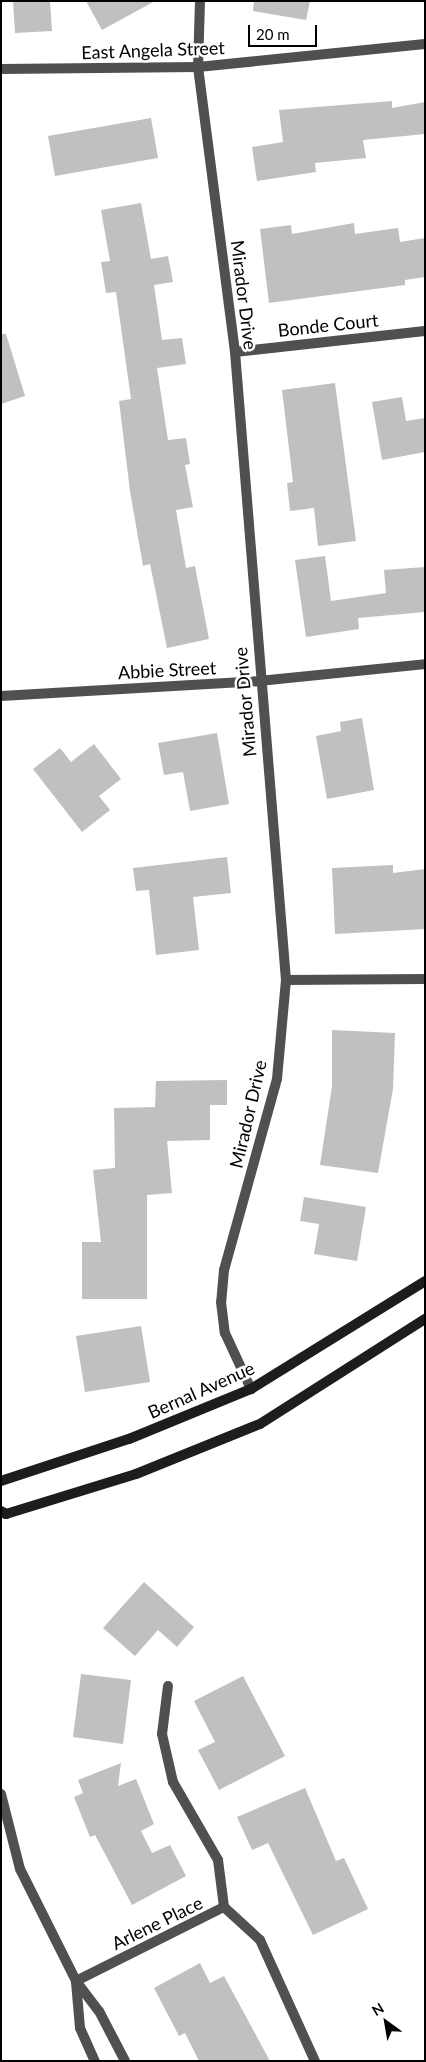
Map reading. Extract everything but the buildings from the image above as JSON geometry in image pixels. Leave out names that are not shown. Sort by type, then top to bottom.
[{"type":"main road","name":"Bernal Avenue","points":[[1,1481],[129,1439],[251,1389],[425,1281]]},
{"type":"main road","points":[[1,1511],[13,1512],[136,1474],[260,1424],[425,1320]]},
{"type":"street","name":"Mirador Drive","points":[[200,1],[198,67],[235,352],[259,681],[286,980],[276,1079],[224,1270],[221,1302],[225,1333],[251,1389]]},
{"type":"street","name":"East Angela Street","points":[[1,69],[198,67],[425,44]]},
{"type":"street","name":"Bonde Court","points":[[235,352],[425,331]]},
{"type":"street","name":"Abbie Street","points":[[1,696],[259,681],[425,664]]},
{"type":"street","points":[[286,980],[425,978]]},
{"type":"street","points":[[168,1686],[162,1734],[173,1782],[218,1860],[224,1907]]},
{"type":"street","points":[[1,1794],[20,1869],[76,1981],[99,2010],[125,2061]]},
{"type":"street","name":"Arlene Place","points":[[76,1981],[224,1907],[260,1940],[315,2061]]},
{"type":"street","points":[[76,1981],[80,2028],[95,2061]]}]
